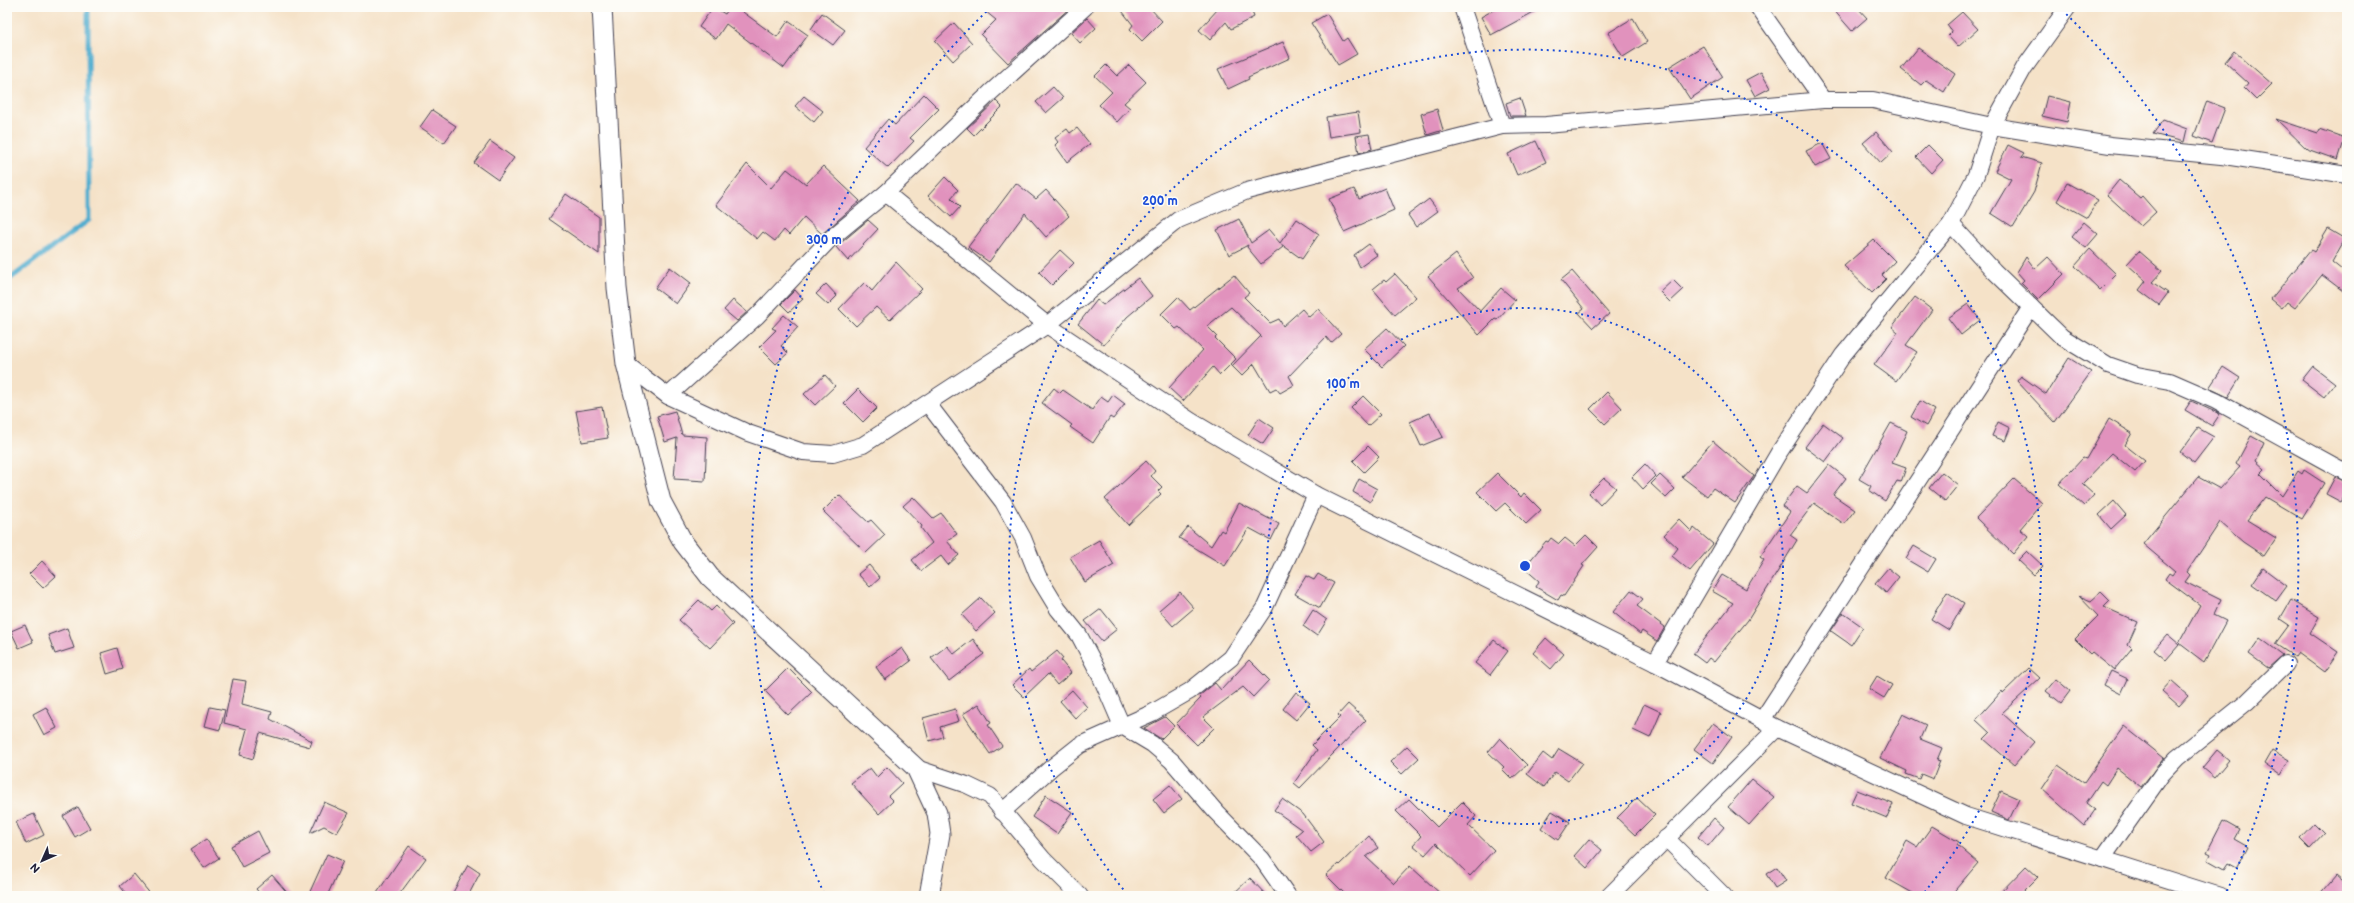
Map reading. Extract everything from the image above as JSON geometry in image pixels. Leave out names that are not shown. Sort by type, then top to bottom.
[{"type":"street","points":[[602,7],[617,288],[626,364],[661,501],[683,542],[710,577],[916,768],[937,813],[940,834],[929,896]]},
{"type":"street","points":[[668,396],[756,316],[830,239],[886,193],[990,93],[1085,7]]},
{"type":"street","points":[[1462,7],[1502,126]]},
{"type":"street","points":[[1758,7],[1823,100]]},
{"type":"street","points":[[1654,663],[1778,454],[1843,355],[1951,224],[1976,175],[1992,126],[2024,68],[2068,7]]},
{"type":"street","points":[[626,364],[668,396],[762,438],[803,452],[834,454],[863,445],[1047,325],[1178,220],[1247,191],[1502,126],[1546,125],[1823,100],[1874,100],[1992,126],[2110,145],[2231,157],[2347,176]]},
{"type":"street","points":[[886,193],[1047,325],[1191,421],[1316,495],[1654,663],[1777,728],[1966,816],[2220,896]]},
{"type":"street","points":[[1951,224],[2062,337],[2108,365],[2137,375],[2170,381],[2216,401],[2347,473]]},
{"type":"street","points":[[1762,720],[2031,307]]},
{"type":"street","points":[[928,404],[1003,502],[1023,538],[1038,576],[1058,609],[1079,635],[1100,675],[1122,726],[1152,744],[1172,761],[1216,812],[1262,859],[1288,896]]},
{"type":"street","points":[[1002,812],[1051,768],[1080,745],[1152,713],[1190,691],[1231,658],[1265,607],[1316,495]]},
{"type":"street","points":[[2102,859],[2162,774],[2177,758],[2247,702],[2286,664]]},
{"type":"street","points":[[1609,896],[1777,728]]},
{"type":"street","points":[[916,768],[967,785],[990,796],[1043,859],[1080,896]]},
{"type":"street","points":[[1666,838],[1724,896]]},
{"type":"building","points":[[713,7],[725,14],[730,7],[736,7],[777,37],[788,21],[808,35],[784,68],[726,24],[716,39],[699,27]]},
{"type":"building","points":[[980,7],[1071,7],[1008,63],[981,35],[996,20]]},
{"type":"building","points":[[1119,7],[1149,7],[1162,21],[1142,41],[1130,29],[1133,25]]},
{"type":"building","points":[[1217,7],[1250,7],[1254,17],[1231,29],[1226,22],[1210,40],[1199,30],[1218,9]]},
{"type":"building","points":[[1499,7],[1543,7],[1491,35],[1481,17]]},
{"type":"building","points":[[1831,7],[1857,7],[1867,18],[1852,31]]},
{"type":"building","points":[[1962,12],[1978,29],[1958,47],[1948,36],[1952,32],[1947,25]]},
{"type":"building","points":[[822,13],[845,30],[833,45],[811,29]]},
{"type":"building","points":[[1327,14],[1343,41],[1347,38],[1357,54],[1338,65],[1311,23]]},
{"type":"building","points":[[1087,18],[1096,28],[1080,43],[1071,33]]},
{"type":"building","points":[[1633,18],[1647,42],[1623,57],[1608,33]]},
{"type":"building","points":[[954,23],[972,43],[953,61],[935,41]]},
{"type":"building","points":[[1283,42],[1290,58],[1248,77],[1249,79],[1228,89],[1218,69]]},
{"type":"building","points":[[1703,46],[1723,77],[1690,99],[1669,67]]},
{"type":"building","points":[[1918,48],[1955,74],[1944,92],[1926,80],[1921,85],[1901,69]]},
{"type":"building","points":[[2234,51],[2272,84],[2256,100],[2244,88],[2248,83],[2225,62]]},
{"type":"building","points":[[1106,65],[1117,76],[1129,65],[1146,82],[1124,103],[1130,108],[1117,122],[1099,105],[1112,92],[1095,76]]},
{"type":"building","points":[[1761,72],[1770,88],[1755,96],[1746,80]]},
{"type":"building","points":[[1053,87],[1063,98],[1046,113],[1036,102]]},
{"type":"building","points":[[924,94],[939,109],[910,138],[914,141],[888,168],[864,147],[888,119],[895,125]]},
{"type":"building","points":[[804,96],[823,111],[814,122],[795,106]]},
{"type":"building","points":[[2047,96],[2071,102],[2067,122],[2042,116]]},
{"type":"building","points":[[1520,98],[1526,116],[1510,116],[1506,103]]},
{"type":"building","points":[[996,101],[1002,107],[974,135],[967,128]]},
{"type":"building","points":[[2207,101],[2225,108],[2212,143],[2194,136]]},
{"type":"building","points":[[1437,109],[1443,130],[1427,135],[1421,114]]},
{"type":"building","points":[[432,110],[456,126],[444,143],[420,127]]},
{"type":"building","points":[[1358,112],[1361,132],[1329,137],[1326,117]]},
{"type":"building","points":[[2276,119],[2318,133],[2320,129],[2345,138],[2338,160],[2307,149]]},
{"type":"building","points":[[2163,120],[2187,129],[2184,142],[2153,134]]},
{"type":"building","points":[[1077,128],[1090,144],[1067,162],[1055,145],[1058,142],[1055,138],[1067,129],[1070,133]]},
{"type":"building","points":[[1876,132],[1893,152],[1881,163],[1863,143]]},
{"type":"building","points":[[1369,134],[1372,149],[1359,153],[1356,136]]},
{"type":"building","points":[[490,141],[514,158],[498,180],[474,163]]},
{"type":"building","points":[[1536,141],[1546,162],[1517,175],[1508,154]]},
{"type":"building","points":[[1822,143],[1831,159],[1815,167],[1806,151]]},
{"type":"building","points":[[1928,145],[1943,160],[1931,173],[1916,157]]},
{"type":"building","points":[[2008,145],[2024,153],[2021,157],[2042,163],[2034,192],[2013,227],[1991,213],[2011,179],[1995,171]]},
{"type":"building","points":[[747,164],[771,188],[787,169],[806,184],[823,166],[860,201],[822,234],[804,217],[789,235],[784,230],[775,241],[763,232],[757,239],[716,205]]},
{"type":"building","points":[[945,177],[958,190],[951,198],[960,207],[951,217],[928,196]]},
{"type":"building","points":[[2119,180],[2140,198],[2142,196],[2156,212],[2141,226],[2107,195]]},
{"type":"building","points":[[1016,183],[1036,199],[1046,190],[1069,216],[1046,237],[1025,213],[989,262],[968,247]]},
{"type":"building","points":[[2067,183],[2098,200],[2087,218],[2057,201]]},
{"type":"building","points":[[1385,188],[1394,210],[1344,232],[1329,199],[1354,189],[1359,199]]},
{"type":"building","points":[[566,194],[599,217],[599,254],[549,219]]},
{"type":"building","points":[[1429,199],[1438,211],[1416,227],[1408,215]]},
{"type":"building","points":[[1239,219],[1251,243],[1269,230],[1280,243],[1297,219],[1319,234],[1302,259],[1281,244],[1283,247],[1261,264],[1247,247],[1248,245],[1229,255],[1217,230]]},
{"type":"building","points":[[868,220],[878,229],[848,261],[836,247]]},
{"type":"building","points":[[2084,222],[2098,234],[2086,248],[2072,237]]},
{"type":"building","points":[[2328,229],[2345,239],[2332,262],[2347,274],[2347,294],[2322,275],[2295,308],[2287,302],[2282,308],[2271,299],[2311,250],[2314,252]]},
{"type":"building","points":[[1874,240],[1895,261],[1882,275],[1886,279],[1872,293],[1844,266]]},
{"type":"building","points":[[1369,244],[1377,255],[1360,267],[1354,255]]},
{"type":"building","points":[[2090,249],[2116,274],[2100,290],[2075,266]]},
{"type":"building","points":[[1060,250],[1074,263],[1052,285],[1039,272]]},
{"type":"building","points":[[2139,251],[2162,271],[2152,282],[2168,293],[2159,305],[2139,290],[2146,281],[2127,264]]},
{"type":"building","points":[[1456,254],[1473,278],[1458,288],[1480,311],[1501,288],[1515,300],[1497,320],[1495,319],[1479,335],[1428,276]]},
{"type":"building","points":[[2026,257],[2035,269],[2048,257],[2064,274],[2038,300],[2021,283],[2024,280],[2017,272]]},
{"type":"building","points":[[896,262],[922,289],[890,320],[876,307],[856,326],[839,309],[864,283],[872,291]]},
{"type":"building","points":[[670,267],[691,283],[676,304],[655,288]]},
{"type":"building","points":[[1572,271],[1609,314],[1593,328],[1579,313],[1584,309],[1561,280]]},
{"type":"building","points":[[1395,274],[1416,297],[1395,315],[1373,289],[1384,280],[1386,282]]},
{"type":"building","points":[[1234,275],[1249,293],[1244,297],[1270,323],[1279,319],[1283,326],[1302,309],[1309,317],[1318,309],[1341,334],[1331,343],[1326,337],[1289,376],[1294,385],[1280,393],[1276,388],[1270,391],[1254,364],[1242,376],[1232,366],[1261,336],[1231,307],[1207,326],[1217,336],[1215,338],[1236,359],[1220,375],[1213,367],[1183,401],[1169,388],[1203,350],[1179,327],[1176,329],[1161,314],[1178,297],[1190,310]]},
{"type":"building","points":[[1138,278],[1152,296],[1127,317],[1104,345],[1078,324],[1097,300],[1103,305]]},
{"type":"building","points":[[1673,280],[1683,290],[1670,302],[1660,292]]},
{"type":"building","points":[[826,284],[837,296],[828,305],[816,294]]},
{"type":"building","points":[[795,290],[803,299],[789,312],[781,304]]},
{"type":"building","points":[[1915,297],[1932,310],[1906,345],[1917,352],[1896,381],[1874,365],[1898,332],[1892,327]]},
{"type":"building","points":[[733,300],[747,312],[737,321],[724,310]]},
{"type":"building","points":[[1968,304],[1980,320],[1961,335],[1948,318]]},
{"type":"building","points":[[784,315],[798,327],[781,346],[788,353],[776,364],[759,347],[776,330],[772,328]]},
{"type":"building","points":[[1387,328],[1404,346],[1382,367],[1364,349]]},
{"type":"building","points":[[2069,358],[2091,372],[2055,422],[2017,381],[2021,376],[2046,394]]},
{"type":"building","points":[[2313,366],[2335,383],[2324,397],[2302,380]]},
{"type":"building","points":[[2223,367],[2240,378],[2228,397],[2209,388]]},
{"type":"building","points":[[825,375],[835,386],[815,405],[804,394]]},
{"type":"building","points":[[1054,388],[1060,393],[1063,390],[1092,410],[1101,397],[1108,402],[1113,395],[1125,404],[1113,419],[1110,417],[1093,443],[1070,427],[1072,425],[1042,403]]},
{"type":"building","points":[[858,389],[877,408],[863,422],[844,403]]},
{"type":"building","points":[[1607,392],[1622,408],[1605,424],[1590,409]]},
{"type":"building","points":[[1363,396],[1381,414],[1368,426],[1351,408]]},
{"type":"building","points":[[1920,401],[1935,410],[1926,426],[1911,417]]},
{"type":"building","points":[[2191,401],[2220,414],[2212,426],[2185,410]]},
{"type":"building","points":[[602,407],[608,438],[582,442],[576,411]]},
{"type":"building","points":[[675,411],[682,435],[707,437],[705,481],[674,479],[677,438],[665,442],[657,416]]},
{"type":"building","points":[[1430,413],[1443,437],[1421,446],[1410,422]]},
{"type":"building","points":[[1259,418],[1274,428],[1263,444],[1248,435]]},
{"type":"building","points":[[2109,419],[2132,433],[2125,445],[2145,461],[2135,472],[2112,453],[2082,484],[2094,495],[2084,506],[2059,484],[2083,458],[2086,459]]},
{"type":"building","points":[[1998,422],[2010,428],[2005,441],[1992,436]]},
{"type":"building","points":[[1823,423],[1843,438],[1825,462],[1805,447]]},
{"type":"building","points":[[1891,423],[1907,431],[1892,463],[1906,468],[1901,482],[1897,481],[1885,501],[1869,490],[1871,486],[1859,479]]},
{"type":"building","points":[[2198,428],[2214,437],[2194,463],[2180,452]]},
{"type":"building","points":[[2251,436],[2264,443],[2256,461],[2265,469],[2260,474],[2282,496],[2298,471],[2302,474],[2304,470],[2324,483],[2302,519],[2265,497],[2247,520],[2276,538],[2264,556],[2243,542],[2220,522],[2187,572],[2190,575],[2185,582],[2221,600],[2214,615],[2226,621],[2204,662],[2179,643],[2200,605],[2165,579],[2169,573],[2172,575],[2175,571],[2143,544],[2198,477],[2220,489],[2240,467],[2236,464]]},
{"type":"building","points":[[1713,441],[1754,476],[1735,503],[1713,488],[1707,496],[1682,477]]},
{"type":"building","points":[[1368,446],[1379,457],[1364,472],[1353,461]]},
{"type":"building","points":[[1146,461],[1155,471],[1151,476],[1162,487],[1158,491],[1161,494],[1128,525],[1105,499]]},
{"type":"building","points":[[1645,464],[1656,476],[1643,489],[1632,477]]},
{"type":"building","points":[[1829,465],[1846,478],[1833,495],[1855,510],[1844,524],[1814,503],[1790,535],[1797,540],[1748,620],[1714,662],[1709,658],[1705,663],[1693,654],[1733,603],[1712,591],[1722,575],[1746,589],[1764,560],[1760,557],[1790,512],[1782,506],[1797,486],[1807,493]]},
{"type":"building","points":[[1942,472],[1958,485],[1945,501],[1929,488]]},
{"type":"building","points":[[1497,473],[1521,497],[1524,493],[1541,510],[1526,524],[1505,503],[1496,511],[1477,492]]},
{"type":"building","points":[[1660,475],[1675,489],[1666,498],[1651,484]]},
{"type":"building","points":[[2335,477],[2347,482],[2347,492],[2341,502],[2326,494]]},
{"type":"building","points":[[1604,478],[1616,488],[1600,505],[1589,493]]},
{"type":"building","points":[[1359,479],[1377,489],[1370,502],[1353,492]]},
{"type":"building","points":[[2014,479],[2042,503],[2020,529],[2028,536],[2013,554],[1976,518]]},
{"type":"building","points":[[839,495],[868,522],[871,520],[885,535],[866,553],[823,511]]},
{"type":"building","points":[[913,497],[933,518],[941,513],[957,534],[947,541],[959,555],[948,565],[941,556],[921,571],[912,560],[932,543],[921,528],[922,526],[903,506]]},
{"type":"building","points":[[2114,501],[2126,515],[2111,529],[2099,515]]},
{"type":"building","points":[[1239,503],[1279,524],[1271,540],[1249,528],[1225,566],[1179,538],[1188,527],[1211,546],[1221,530],[1224,532]]},
{"type":"building","points":[[1679,519],[1692,532],[1694,528],[1713,544],[1690,571],[1672,556],[1678,548],[1664,535]]},
{"type":"building","points":[[1586,535],[1598,547],[1582,565],[1584,566],[1564,596],[1561,595],[1558,600],[1536,587],[1539,581],[1524,568],[1546,541],[1548,542],[1551,538],[1559,544],[1565,538],[1575,546]]},
{"type":"building","points":[[1099,540],[1114,565],[1085,582],[1070,557]]},
{"type":"building","points":[[1914,546],[1936,559],[1928,572],[1906,559]]},
{"type":"building","points":[[2027,551],[2043,566],[2034,575],[2018,560]]},
{"type":"building","points":[[42,561],[56,576],[43,588],[29,574]]},
{"type":"building","points":[[869,565],[880,578],[870,587],[858,574]]},
{"type":"building","points":[[1888,568],[1899,577],[1886,593],[1875,583]]},
{"type":"building","points":[[2263,568],[2287,586],[2276,601],[2252,584]]},
{"type":"building","points":[[1318,574],[1334,583],[1320,608],[1295,594],[1306,576],[1314,580]]},
{"type":"building","points":[[1631,590],[1643,599],[1637,606],[1665,627],[1657,641],[1642,631],[1640,634],[1613,612]]},
{"type":"building","points":[[1180,592],[1194,608],[1173,626],[1159,610]]},
{"type":"building","points":[[1947,592],[1964,603],[1949,630],[1931,619]]},
{"type":"building","points":[[2101,592],[2110,601],[2104,607],[2138,622],[2128,644],[2132,648],[2114,670],[2092,652],[2090,654],[2075,639],[2098,616],[2079,596],[2091,601]]},
{"type":"building","points":[[981,598],[995,613],[976,631],[962,615]]},
{"type":"building","points":[[699,600],[711,611],[716,606],[733,624],[710,648],[679,620]]},
{"type":"building","points":[[2291,600],[2319,617],[2310,633],[2338,652],[2324,672],[2298,653],[2295,657],[2275,644],[2289,625],[2280,619]]},
{"type":"building","points":[[1101,609],[1117,629],[1102,641],[1085,621]]},
{"type":"building","points":[[1313,610],[1327,620],[1317,636],[1303,626]]},
{"type":"building","points":[[1843,613],[1863,627],[1851,645],[1831,631]]},
{"type":"building","points":[[25,625],[33,642],[19,648],[11,631]]},
{"type":"building","points":[[67,628],[74,648],[55,654],[48,635]]},
{"type":"building","points":[[2167,635],[2179,645],[2166,660],[2154,650]]},
{"type":"building","points":[[1546,638],[1564,654],[1551,669],[1533,653]]},
{"type":"building","points":[[2260,638],[2283,655],[2268,668],[2249,654]]},
{"type":"building","points":[[973,639],[984,654],[949,681],[931,658],[947,646],[954,654]]},
{"type":"building","points":[[1494,640],[1508,651],[1490,675],[1475,663]]},
{"type":"building","points":[[117,648],[123,669],[107,674],[101,653]]},
{"type":"building","points":[[902,648],[911,661],[885,680],[876,667]]},
{"type":"building","points":[[1057,651],[1063,658],[1061,661],[1071,673],[1057,685],[1048,674],[1024,697],[1012,685],[1029,669],[1031,672]]},
{"type":"building","points":[[1249,660],[1269,680],[1253,697],[1243,687],[1203,717],[1214,728],[1197,745],[1176,724],[1201,698],[1199,696],[1215,683],[1221,690]]},
{"type":"building","points":[[788,668],[812,692],[788,715],[765,691]]},
{"type":"building","points":[[2029,668],[2040,678],[2002,713],[2034,742],[2014,765],[1984,739],[1990,733],[1976,720],[2002,691],[2003,693]]},
{"type":"building","points":[[2111,671],[2128,679],[2121,694],[2104,685]]},
{"type":"building","points":[[1877,676],[1892,685],[1884,698],[1869,689]]},
{"type":"building","points":[[233,679],[246,681],[242,704],[272,712],[270,719],[312,741],[310,747],[260,733],[253,759],[240,755],[247,729],[224,723]]},
{"type":"building","points":[[2056,679],[2070,691],[2061,703],[2046,691]]},
{"type":"building","points":[[2171,681],[2188,696],[2179,706],[2162,691]]},
{"type":"building","points":[[1072,690],[1087,707],[1075,718],[1060,701]]},
{"type":"building","points":[[1296,692],[1310,703],[1296,720],[1283,709]]},
{"type":"building","points":[[979,704],[991,723],[988,725],[1002,746],[990,754],[963,714]]},
{"type":"building","points":[[1348,704],[1366,720],[1300,788],[1294,783],[1317,750],[1312,745],[1340,717],[1338,715]]},
{"type":"building","points":[[1644,704],[1661,712],[1650,738],[1633,730]]},
{"type":"building","points":[[46,707],[57,728],[44,735],[33,714]]},
{"type":"building","points":[[210,707],[225,710],[220,730],[205,726]]},
{"type":"building","points":[[955,709],[959,721],[940,727],[943,737],[929,741],[923,718]]},
{"type":"building","points":[[1903,714],[1926,725],[1920,739],[1942,748],[1937,760],[1940,761],[1933,779],[1921,774],[1919,779],[1906,774],[1907,771],[1880,758]]},
{"type":"building","points":[[1165,717],[1174,726],[1161,739],[1144,728]]},
{"type":"building","points":[[1713,723],[1732,737],[1713,763],[1694,749]]},
{"type":"building","points":[[2124,726],[2164,758],[2141,787],[2117,768],[2106,785],[2101,781],[2086,803],[2095,810],[2084,826],[2042,789],[2058,765],[2084,783]]},
{"type":"building","points":[[1500,738],[1527,765],[1512,779],[1502,769],[1504,767],[1488,752]]},
{"type":"building","points":[[1407,746],[1419,758],[1402,774],[1390,762]]},
{"type":"building","points":[[1559,749],[1582,763],[1568,781],[1555,772],[1544,787],[1527,774],[1543,753],[1552,760]]},
{"type":"building","points":[[2217,750],[2229,760],[2214,778],[2202,768]]},
{"type":"building","points":[[2272,750],[2289,760],[2280,775],[2264,764]]},
{"type":"building","points":[[887,767],[902,783],[888,796],[893,801],[879,814],[851,783],[870,768],[877,777]]},
{"type":"building","points":[[1752,779],[1774,797],[1749,825],[1728,807]]},
{"type":"building","points":[[1170,785],[1182,799],[1164,813],[1153,799]]},
{"type":"building","points":[[1857,790],[1893,804],[1887,818],[1851,803]]},
{"type":"building","points":[[2001,791],[2019,799],[2009,820],[1991,812]]},
{"type":"building","points":[[1046,795],[1072,812],[1057,834],[1032,817]]},
{"type":"building","points":[[1637,798],[1655,815],[1635,835],[1617,818]]},
{"type":"building","points":[[1282,799],[1303,814],[1324,842],[1311,852],[1296,835],[1302,830],[1274,810]]},
{"type":"building","points":[[1409,799],[1437,827],[1462,802],[1476,816],[1468,825],[1494,850],[1470,876],[1436,843],[1425,855],[1413,845],[1421,836],[1396,811]]},
{"type":"building","points":[[324,802],[349,813],[337,833],[324,826],[310,833]]},
{"type":"building","points":[[78,807],[90,828],[75,837],[63,816]]},
{"type":"building","points":[[1552,811],[1570,822],[1558,840],[1541,828]]},
{"type":"building","points":[[34,814],[44,835],[26,844],[16,822]]},
{"type":"building","points":[[1714,818],[1724,827],[1708,846],[1698,837]]},
{"type":"building","points":[[2223,821],[2239,830],[2234,839],[2248,847],[2237,868],[2228,863],[2224,869],[2208,860],[2211,854],[2207,852]]},
{"type":"building","points":[[2314,823],[2324,833],[2310,848],[2300,838]]},
{"type":"building","points":[[1932,826],[1959,842],[1957,845],[1978,863],[1950,896],[1918,896],[1886,878],[1907,841],[1917,847]]},
{"type":"building","points":[[258,831],[269,853],[242,867],[231,846]]},
{"type":"building","points":[[1369,836],[1378,848],[1366,857],[1394,883],[1410,866],[1443,896],[1347,896],[1326,875],[1338,864],[1339,865]]},
{"type":"building","points":[[206,839],[219,858],[204,868],[191,849]]},
{"type":"building","points":[[1589,839],[1602,850],[1587,868],[1574,856]]},
{"type":"building","points":[[409,846],[426,858],[398,896],[375,896]]},
{"type":"building","points":[[327,854],[343,861],[327,896],[308,896]]},
{"type":"building","points":[[468,865],[480,873],[468,896],[451,896]]},
{"type":"building","points":[[2026,866],[2038,877],[2019,896],[1997,896]]},
{"type":"building","points":[[1777,867],[1786,881],[1775,888],[1766,874]]},
{"type":"building","points":[[134,874],[152,896],[128,896],[120,886]]},
{"type":"building","points":[[272,875],[290,896],[262,896],[256,889]]},
{"type":"building","points":[[2335,876],[2347,886],[2347,896],[2318,896]]},
{"type":"building","points":[[1250,878],[1267,896],[1231,896]]},
{"type":"waterway","points":[[7,281],[89,220],[88,7]]}]
